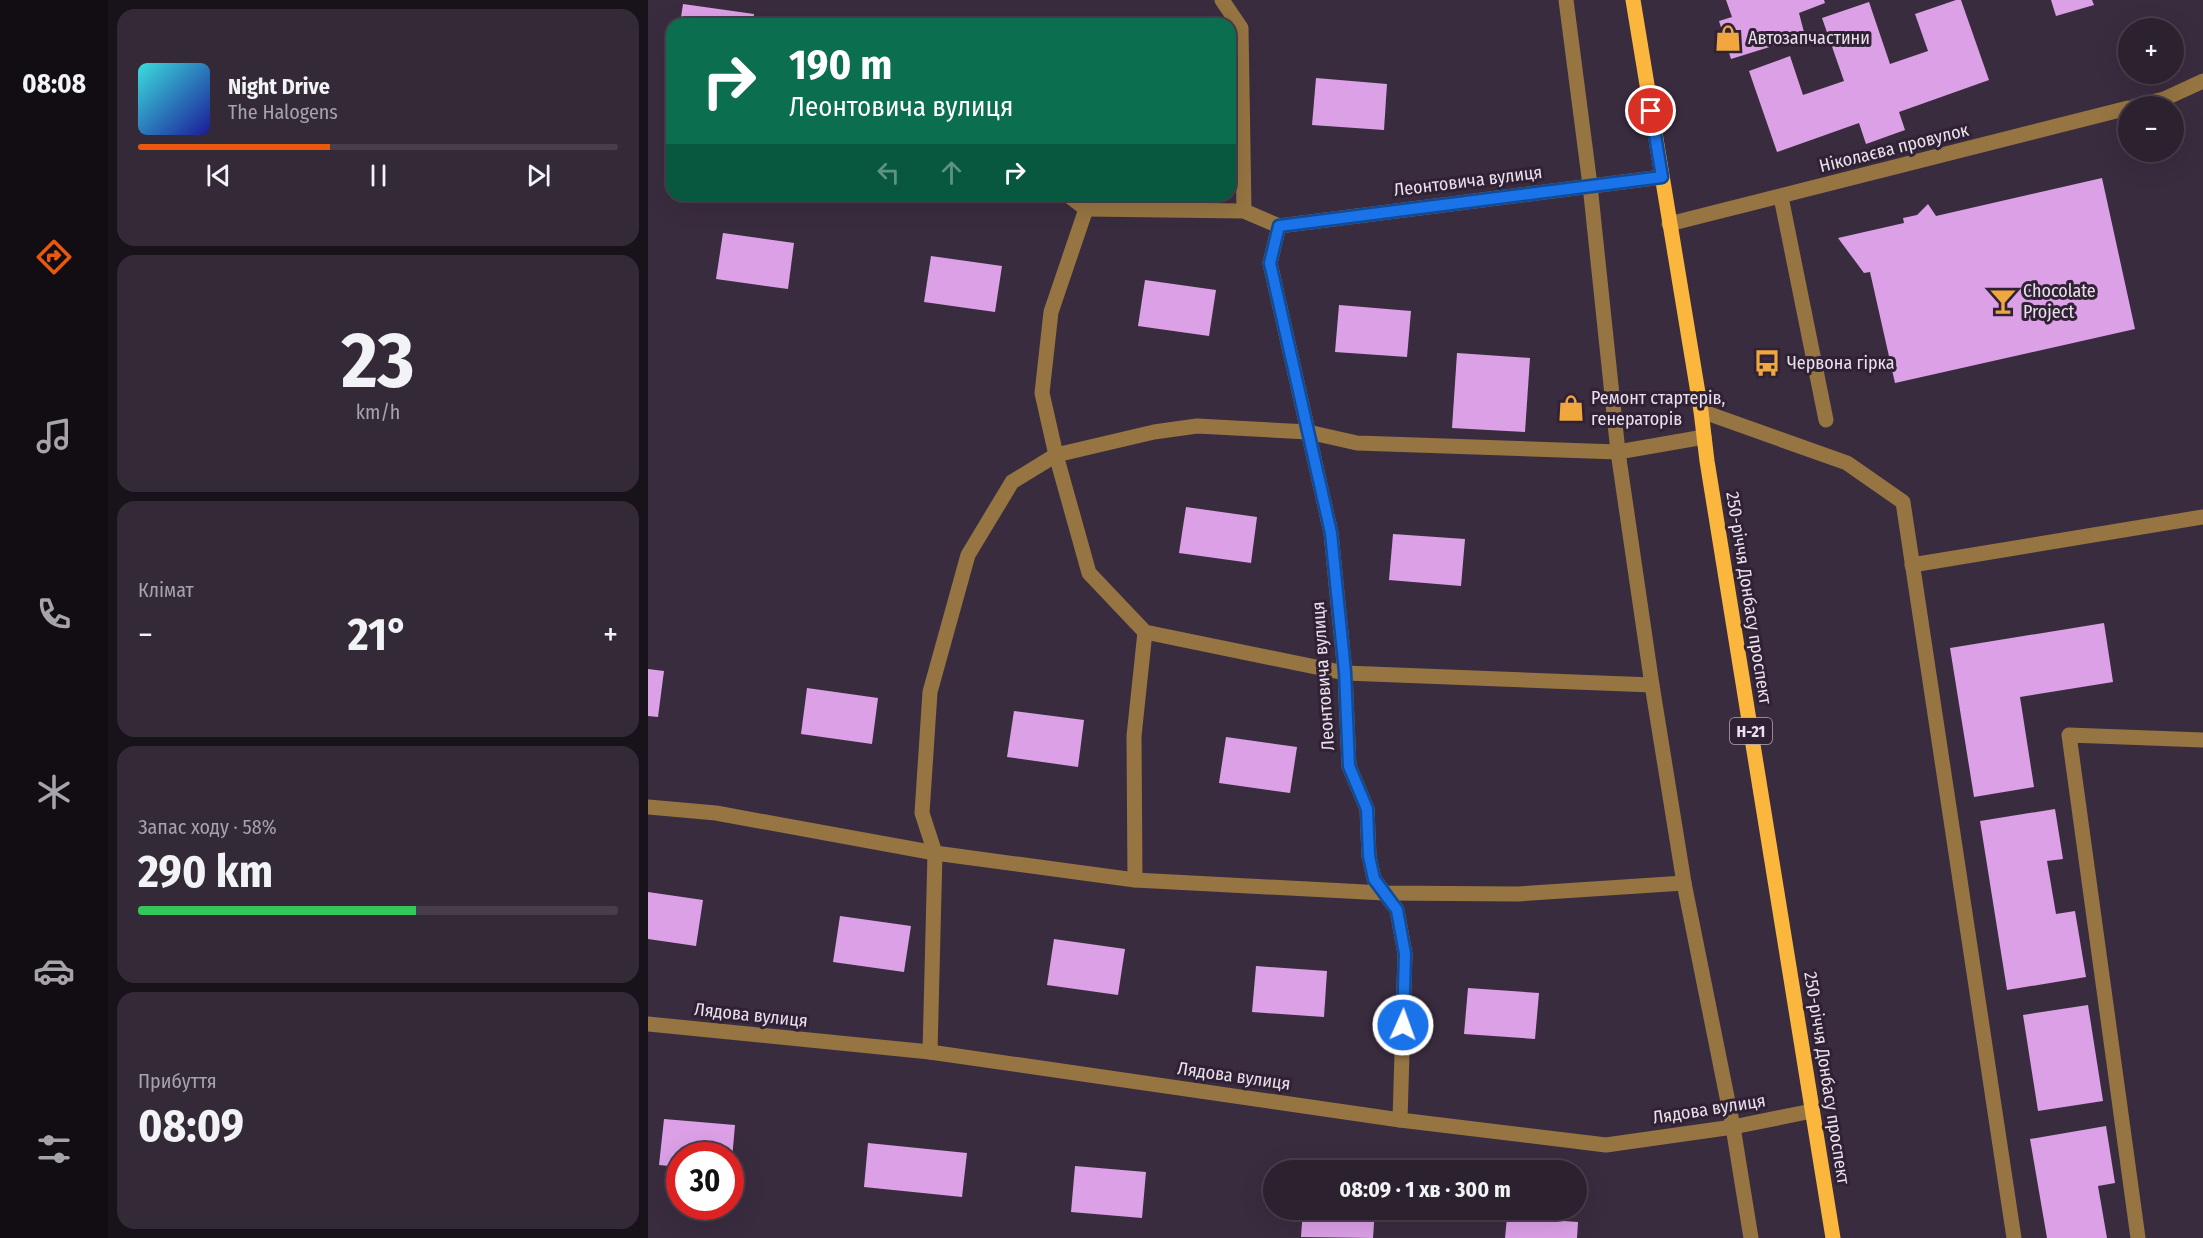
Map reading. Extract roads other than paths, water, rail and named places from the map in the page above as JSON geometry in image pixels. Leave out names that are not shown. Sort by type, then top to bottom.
[{"type":"main road","name":"250-річчя Донбасу проспект","points":[[1633,0],[1833,1238]]},
{"type":"street","points":[[1222,0],[1234,18]]},
{"type":"street","points":[[1566,0],[1590,185],[1618,452],[1652,685],[1684,883],[1733,1127],[1751,1238]]},
{"type":"street","points":[[1236,21],[1241,28],[1244,211]]},
{"type":"street","points":[[2170,96],[2203,81]]},
{"type":"street","name":"Ніколаєва провулок","points":[[1670,224],[2118,111]]},
{"type":"street","name":"Леонтовича вулиця","points":[[1400,1120],[1405,954],[1397,910],[1374,879],[1369,856],[1367,809],[1349,766],[1345,672],[1331,533],[1270,263],[1279,226],[1662,177]]},
{"type":"street","points":[[1781,197],[1826,420]]},
{"type":"street","points":[[1076,201],[1086,209],[1244,211],[1279,226]]},
{"type":"street","points":[[1086,209],[1051,312],[1042,393],[1056,455],[1089,573],[1145,632],[1345,672],[1652,685]]},
{"type":"street","points":[[1701,411],[1847,463],[1903,502],[2014,1238]]},
{"type":"street","points":[[930,1052],[935,853],[922,813],[930,692],[968,555],[1012,482],[1056,455],[1154,432],[1197,426],[1308,432],[1357,443],[1618,452],[1704,437]]},
{"type":"street","points":[[1912,565],[2203,517]]},
{"type":"street","points":[[1135,880],[1134,736],[1145,632]]},
{"type":"street","points":[[2138,1238],[2069,735],[2203,740]]},
{"type":"street","points":[[648,807],[716,813],[935,853],[1135,880],[1384,893],[1518,894],[1684,883]]},
{"type":"street","name":"Лядова вулиця","points":[[648,1024],[930,1052],[1400,1120],[1606,1145],[1733,1127],[1812,1111]]},
{"type":"place","name":"Автозапчастини","points":[[1728,38]]},
{"type":"place","name":"Chocolate Project","points":[[2003,301]]},
{"type":"place","name":"Червона гірка","points":[[1767,363]]},
{"type":"place","name":"Ремонт стартерів, генераторів","points":[[1571,408]]}]
